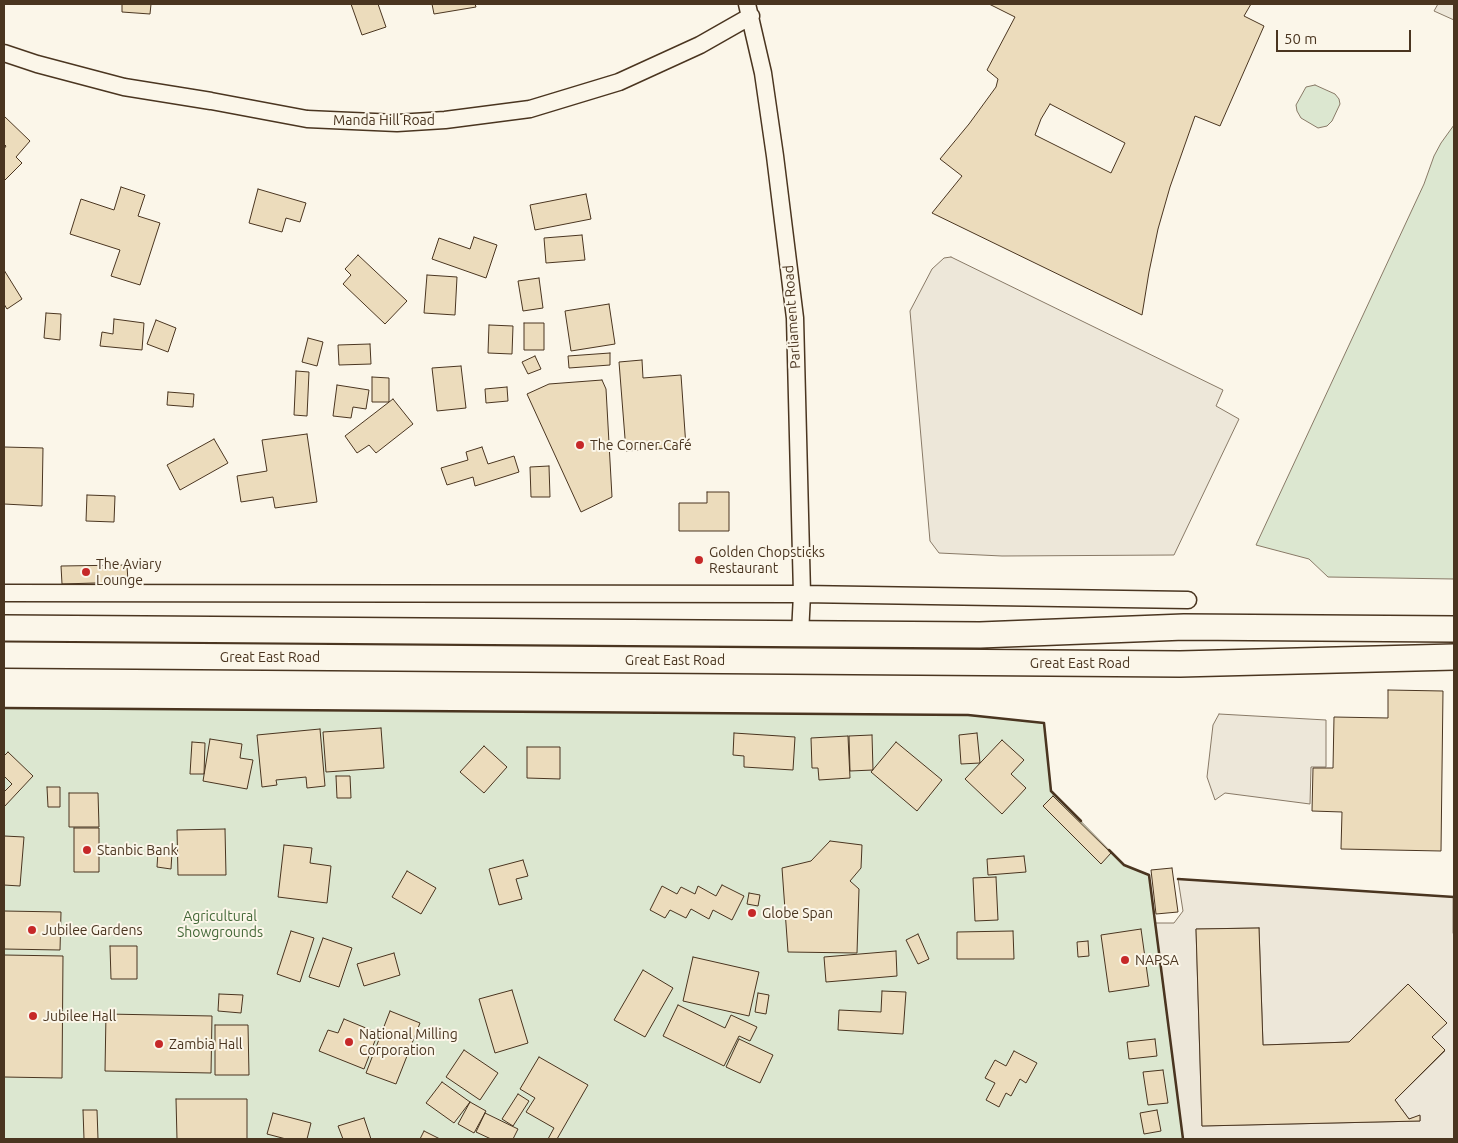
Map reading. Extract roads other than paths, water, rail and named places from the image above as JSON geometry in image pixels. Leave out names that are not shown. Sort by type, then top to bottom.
[{"type":"main road","name":"Great East Road","points":[[1277,629],[1309,621],[1454,614]]},
{"type":"main road","name":"Great East Road","points":[[4,628],[980,636],[1184,627],[1454,630]]},
{"type":"main road","name":"Great East Road","points":[[4,655],[1160,664],[1454,657]]},
{"type":"main road","name":"Great East Road","points":[[1347,660],[1372,670],[1454,672]]},
{"type":"street","name":"Manda Hill Road","points":[[4,53],[37,64],[124,87],[307,119],[397,122],[445,120],[530,109],[619,82],[700,45],[749,10]]},
{"type":"street","name":"Parliament Road","points":[[749,10],[763,73],[795,318],[802,594],[800,634]]},
{"type":"street","points":[[4,593],[802,594],[1188,600]]},
{"type":"place","name":"The Corner Café","points":[[580,445]]},
{"type":"place","name":"Golden Chopsticks Restaurant","points":[[699,560]]},
{"type":"place","name":"The Aviary Lounge","points":[[86,572]]},
{"type":"place","name":"Stanbic Bank","points":[[87,850]]},
{"type":"place","name":"Globe Span","points":[[752,913]]},
{"type":"place","name":"Jubilee Gardens","points":[[32,930]]},
{"type":"place","name":"NAPSA","points":[[1125,960]]},
{"type":"place","name":"Jubilee Hall","points":[[33,1016]]},
{"type":"place","name":"National Milling Corporation","points":[[349,1042]]},
{"type":"place","name":"Zambia Hall","points":[[159,1044]]},
{"type":"park label","name":"Agricultural Showgrounds","points":[[220,924]]}]
